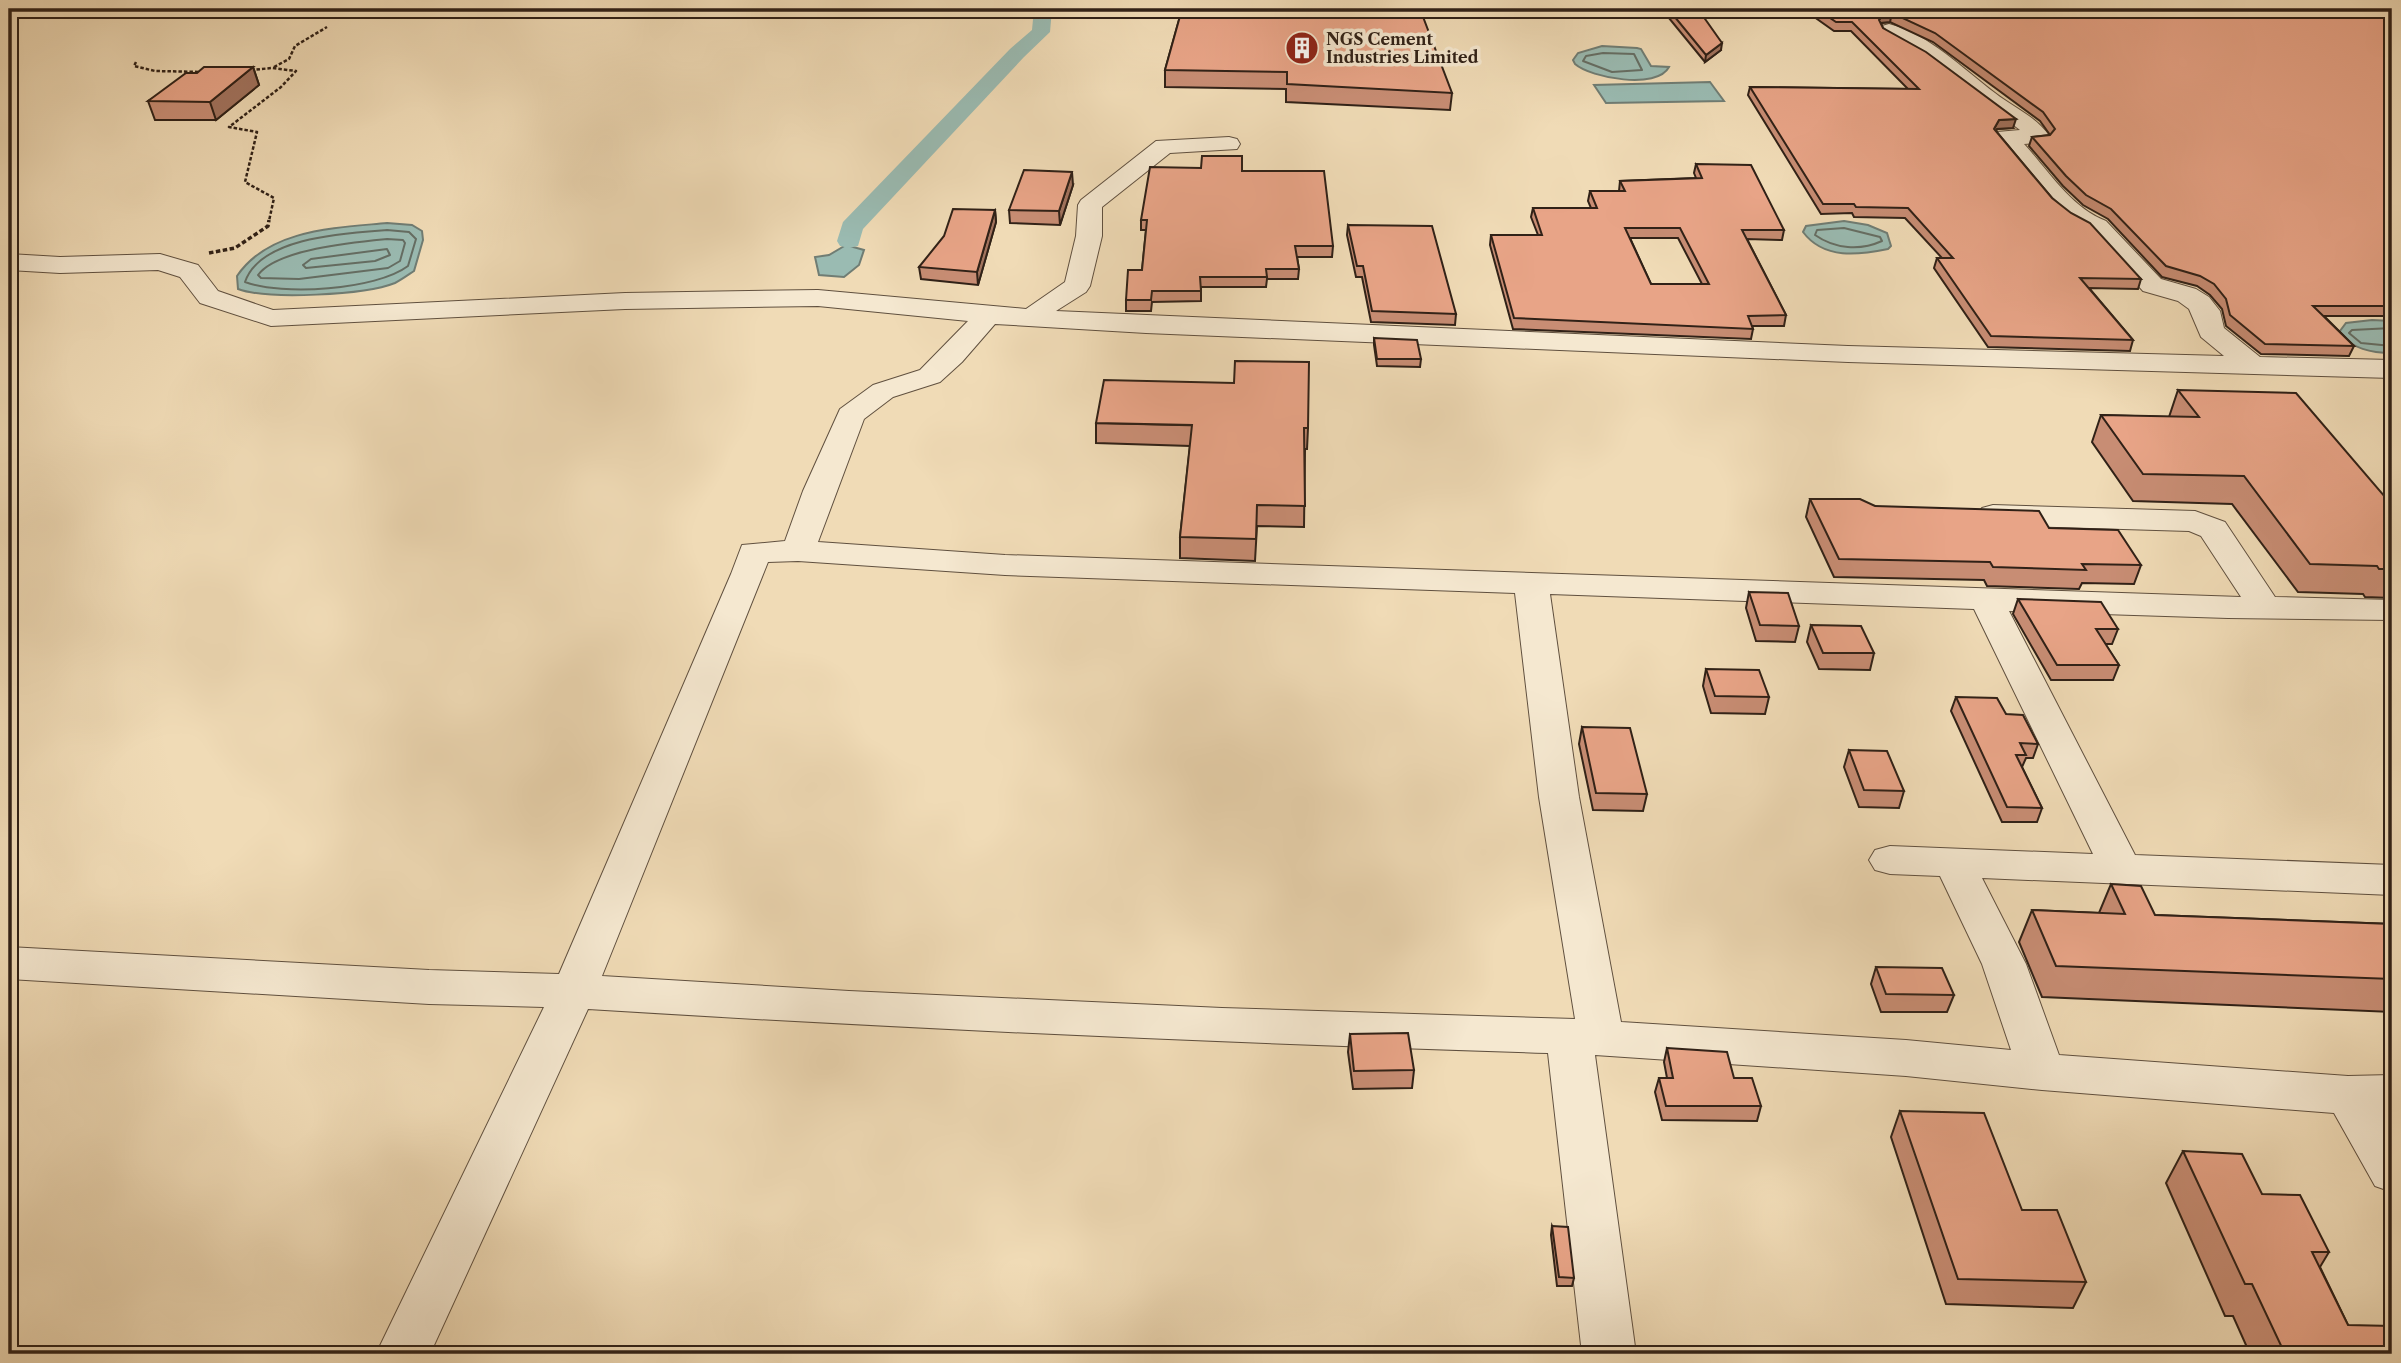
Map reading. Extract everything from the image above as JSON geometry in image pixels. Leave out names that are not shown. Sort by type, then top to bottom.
[{"type":"street","points":[[1889,30],[1932,54],[1990,100],[2022,120],[2039,137],[2005,137],[2035,170],[2039,179],[2086,222],[2097,226],[2152,285],[2187,295],[2199,303],[2206,311],[2211,331],[2253,365]]},
{"type":"street","points":[[1033,318],[1044,307],[1077,286],[1089,236],[1090,205],[1164,146],[1229,144]]},
{"type":"street","points":[[9,262],[60,265],[160,262],[189,271],[209,297],[271,318],[625,301],[818,298],[988,315],[1146,325],[1848,354],[2392,369]]},
{"type":"street","points":[[798,551],[818,491],[851,415],[883,391],[930,376],[952,356],[988,315]]},
{"type":"street","points":[[1965,514],[2195,521],[2213,529],[2266,607]]},
{"type":"street","points":[[403,1354],[574,991],[748,574],[754,552],[798,551],[1005,565],[1984,597],[2228,608],[2392,610]]},
{"type":"street","points":[[1531,583],[1559,797],[1585,1037],[1609,1354]]},
{"type":"street","points":[[1984,597],[2121,868]]},
{"type":"street","points":[[1890,860],[2392,880]]},
{"type":"street","points":[[1954,863],[2004,964],[2042,1072]]},
{"type":"street","points":[[9,963],[429,987],[574,991],[849,1008],[1585,1037],[1906,1058],[2042,1072],[2370,1094],[2392,1172]]},
{"type":"path","points":[[272,68],[289,59],[295,46],[327,27]]},
{"type":"path","points":[[136,62],[134,66],[155,71],[204,72]]},
{"type":"path","points":[[160,262],[235,248],[268,226],[274,198],[245,182],[257,132],[229,127],[241,113],[288,83],[296,71],[272,68],[250,70]]},
{"type":"water","points":[[1602,46],[1641,49],[1651,66],[1669,67],[1662,74],[1638,80],[1595,74],[1575,64],[1573,60],[1578,53]]},
{"type":"water","points":[[1710,82],[1724,101],[1606,103],[1594,85]]},
{"type":"water","points":[[1844,221],[1868,225],[1887,233],[1891,246],[1877,251],[1842,253],[1821,247],[1803,232],[1806,226]]},
{"type":"water","points":[[387,223],[412,225],[422,231],[423,240],[414,271],[395,283],[362,291],[317,295],[271,294],[238,289],[237,276],[250,260],[285,240],[325,230]]},
{"type":"water","points":[[846,245],[864,250],[859,265],[844,277],[819,275],[815,257],[829,255]]},
{"type":"water","points":[[2392,321],[2392,353],[2363,349],[2337,335],[2346,323]]},
{"type":"building","name":"NGS Cement Industries Limited","points":[[1182,9],[1420,9],[1452,93],[1287,84],[1287,72],[1165,70]]},
{"type":"building","points":[[1633,9],[1698,9],[1722,43],[1706,55],[1670,11]]},
{"type":"building","points":[[1817,9],[2392,9],[2392,306],[2313,306],[2354,346],[2265,344],[2230,315],[2226,299],[2214,284],[2200,276],[2166,266],[2111,209],[2086,195],[2066,176],[2032,137],[2050,135],[2055,129],[2043,112],[1935,33],[1892,13],[1883,15],[1879,20],[1883,28],[1926,52],[2016,119],[1999,120],[1994,129],[2052,198],[2090,223],[2141,279],[2080,278],[2133,340],[1991,336],[1937,258],[1953,258],[1908,208],[1823,204],[1750,87],[1919,89],[1852,22],[1836,22]]},
{"type":"building","points":[[204,67],[253,67],[210,102],[148,101],[186,73],[197,73]]},
{"type":"building","points":[[1202,156],[1242,156],[1242,171],[1324,171],[1333,246],[1295,246],[1299,269],[1266,269],[1267,277],[1200,277],[1201,291],[1152,291],[1151,300],[1126,300],[1128,270],[1142,270],[1147,220],[1141,220],[1150,167],[1201,168]]},
{"type":"building","points":[[1696,164],[1751,165],[1784,230],[1742,230],[1786,315],[1748,316],[1753,329],[1514,318],[1491,235],[1542,235],[1533,208],[1597,208],[1590,191],[1625,191],[1620,181],[1702,178]],"holes":[[[1625,228],[1680,228],[1709,284],[1651,284]]]},
{"type":"building","points":[[1024,170],[1072,172],[1059,211],[1009,210]]},
{"type":"building","points":[[953,209],[995,210],[977,272],[919,267],[944,236]]},
{"type":"building","points":[[1348,225],[1432,226],[1456,314],[1372,311],[1363,266],[1357,266]]},
{"type":"building","points":[[1374,338],[1417,340],[1421,359],[1377,359]]},
{"type":"building","points":[[1235,361],[1309,362],[1308,428],[1304,428],[1305,506],[1257,505],[1256,539],[1180,537],[1192,425],[1096,423],[1104,380],[1234,383]]},
{"type":"building","points":[[2178,390],[2296,393],[2392,505],[2392,569],[2310,564],[2244,476],[2143,474],[2101,415],[2199,417]]},
{"type":"building","points":[[1810,499],[1860,499],[1875,506],[2039,511],[2049,528],[2118,530],[2141,565],[2082,564],[2086,570],[1993,567],[1990,562],[1839,559]]},
{"type":"building","points":[[1749,592],[1788,593],[1799,626],[1760,625]]},
{"type":"building","points":[[2018,599],[2101,602],[2118,629],[2096,629],[2119,665],[2057,665]]},
{"type":"building","points":[[1811,625],[1861,626],[1874,653],[1823,653]]},
{"type":"building","points":[[1706,669],[1759,670],[1769,697],[1715,696]]},
{"type":"building","points":[[1956,697],[1997,698],[2006,714],[2023,715],[2038,744],[2020,743],[2026,755],[2016,755],[2042,808],[2007,807]]},
{"type":"building","points":[[1582,727],[1630,728],[1647,794],[1596,793]]},
{"type":"building","points":[[1849,750],[1887,751],[1904,791],[1864,790]]},
{"type":"building","points":[[2111,884],[2141,886],[2155,915],[2392,924],[2392,979],[2056,966],[2032,910],[2125,914]]},
{"type":"building","points":[[1876,967],[1942,968],[1954,995],[1886,994]]},
{"type":"building","points":[[1408,1033],[1414,1070],[1354,1071],[1350,1034]]},
{"type":"building","points":[[1667,1048],[1727,1052],[1734,1078],[1752,1078],[1761,1106],[1666,1106],[1659,1078],[1673,1078]]},
{"type":"building","points":[[1900,1111],[1984,1113],[2022,1210],[2057,1210],[2086,1282],[1958,1279]]},
{"type":"building","points":[[2183,1151],[2242,1154],[2262,1194],[2300,1195],[2329,1252],[2312,1252],[2348,1325],[2392,1326],[2392,1354],[2285,1354],[2252,1284],[2245,1284]]},
{"type":"building","points":[[1552,1226],[1568,1227],[1574,1278],[1559,1277]]},
{"type":"waterway","points":[[849,241],[851,227],[1017,53],[1041,32],[1043,9]]},
{"type":"place","name":"NGS Cement Industries Limited","points":[[1302,48]]}]
